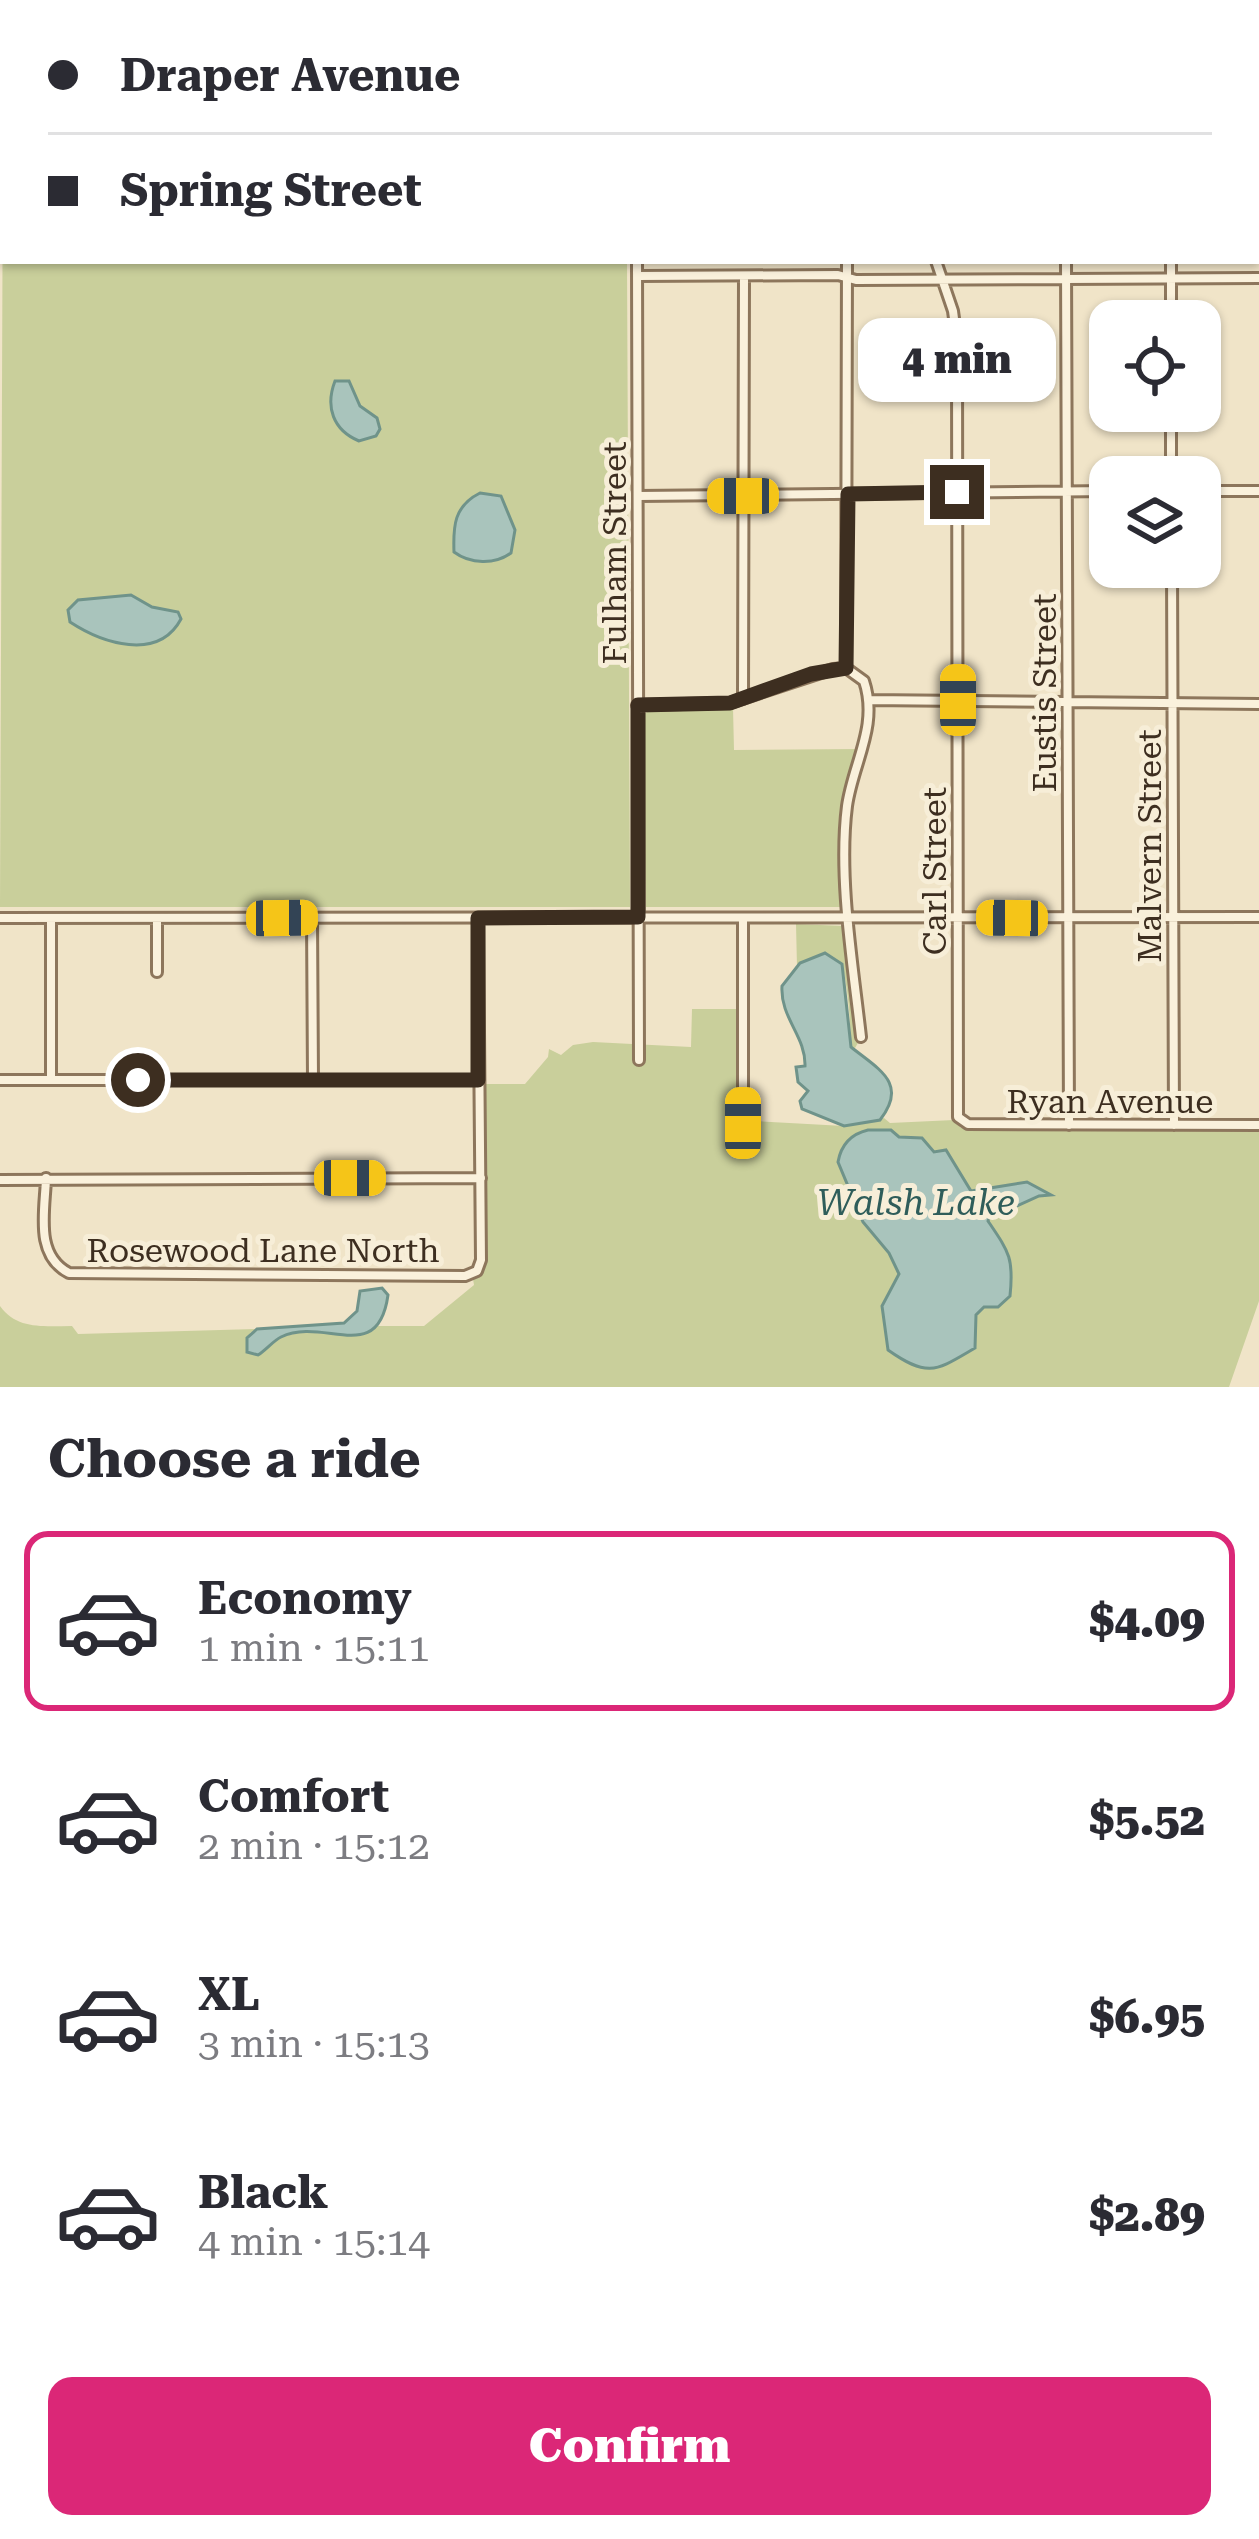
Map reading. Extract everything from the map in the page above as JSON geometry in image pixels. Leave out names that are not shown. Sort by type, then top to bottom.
[{"type":"street","name":"Fulham Street","points":[[637,264],[639,1060]]},
{"type":"street","points":[[846,668],[847,264]]},
{"type":"street","name":"Carl Street","points":[[937,264],[956,324],[961,1122]]},
{"type":"street","name":"Eustis Street","points":[[1066,264],[1070,1125]]},
{"type":"street","points":[[1171,264],[1171,300]]},
{"type":"street","points":[[637,276],[1259,278]]},
{"type":"street","points":[[743,699],[744,276]]},
{"type":"street","points":[[638,496],[1089,491]]},
{"type":"street","points":[[1221,491],[1259,491]]},
{"type":"street","name":"Malvern Street","points":[[1172,588],[1174,1125]]},
{"type":"street","points":[[638,705],[718,704],[811,674],[846,668],[864,681],[867,742],[847,808],[848,923],[861,1036]]},
{"type":"street","points":[[868,700],[1259,704]]},
{"type":"street","points":[[0,918],[638,917],[848,923],[959,917],[1259,917]]},
{"type":"street","points":[[51,918],[51,1080]]},
{"type":"street","points":[[157,918],[157,972]]},
{"type":"street","points":[[311,918],[313,1080]]},
{"type":"street","points":[[0,1180],[481,1178],[478,918]]},
{"type":"street","points":[[743,918],[743,1123]]},
{"type":"street","points":[[0,1080],[478,1080]]},
{"type":"street","name":"Ryan Avenue","points":[[961,1122],[1259,1125]]},
{"type":"street","name":"Rosewood Lane North","points":[[46,1178],[45,1245],[51,1259],[69,1273],[465,1276],[477,1271],[482,1260],[481,1178]]},
{"type":"green space","points":[[2,264],[627,264],[630,907],[0,907]]},
{"type":"green space","points":[[733,708],[734,750],[861,749],[842,806],[842,907],[646,907],[642,715]]},
{"type":"green space","points":[[796,924],[844,926],[855,1048],[851,1047],[842,964],[800,963],[797,967]]},
{"type":"green space","points":[[692,1009],[739,1009],[735,1124],[742,1132],[751,1129],[754,1121],[844,1126],[884,1118],[890,1123],[954,1120],[961,1128],[1259,1129],[1259,1301],[1229,1387],[0,1387],[0,1306],[23,1323],[72,1326],[78,1334],[257,1329],[250,1333],[247,1352],[258,1355],[281,1337],[302,1332],[357,1336],[378,1326],[424,1326],[474,1285],[473,1279],[486,1265],[484,1084],[525,1084],[548,1057],[549,1049],[561,1055],[573,1045],[593,1042],[691,1047]]},
{"type":"water","points":[[335,381],[349,381],[360,406],[377,418],[380,429],[376,436],[359,441],[337,424],[331,409]]},
{"type":"water","points":[[480,493],[501,496],[515,530],[511,553],[498,560],[475,561],[454,552],[457,518]]},
{"type":"water","points":[[131,595],[152,607],[178,612],[181,619],[158,641],[144,644],[113,642],[70,622],[68,610],[78,600]]},
{"type":"water","name":"Walsh Lake","points":[[825,953],[842,964],[851,1047],[880,1070],[891,1086],[888,1107],[880,1120],[844,1126],[802,1109],[800,1101],[808,1091],[798,1082],[796,1067],[805,1066],[804,1055],[785,1008],[782,986],[800,963]]},
{"type":"water","name":"Walsh Lake","points":[[868,1130],[891,1130],[899,1137],[922,1138],[934,1152],[946,1150],[971,1191],[1027,1182],[1051,1195],[1010,1209],[995,1203],[988,1221],[1008,1256],[1010,1296],[998,1307],[984,1307],[976,1315],[975,1348],[942,1366],[924,1368],[888,1350],[882,1306],[899,1274],[889,1253],[863,1222],[838,1162],[848,1141]]},
{"type":"water","points":[[382,1288],[388,1295],[373,1329],[347,1335],[298,1332],[281,1337],[258,1355],[247,1352],[247,1338],[257,1329],[344,1323],[357,1311],[360,1291]]},
{"type":"route","points":[[138,1080],[478,1080],[478,918],[638,917],[638,705],[730,703],[811,674],[846,668],[848,494],[957,492]]}]
